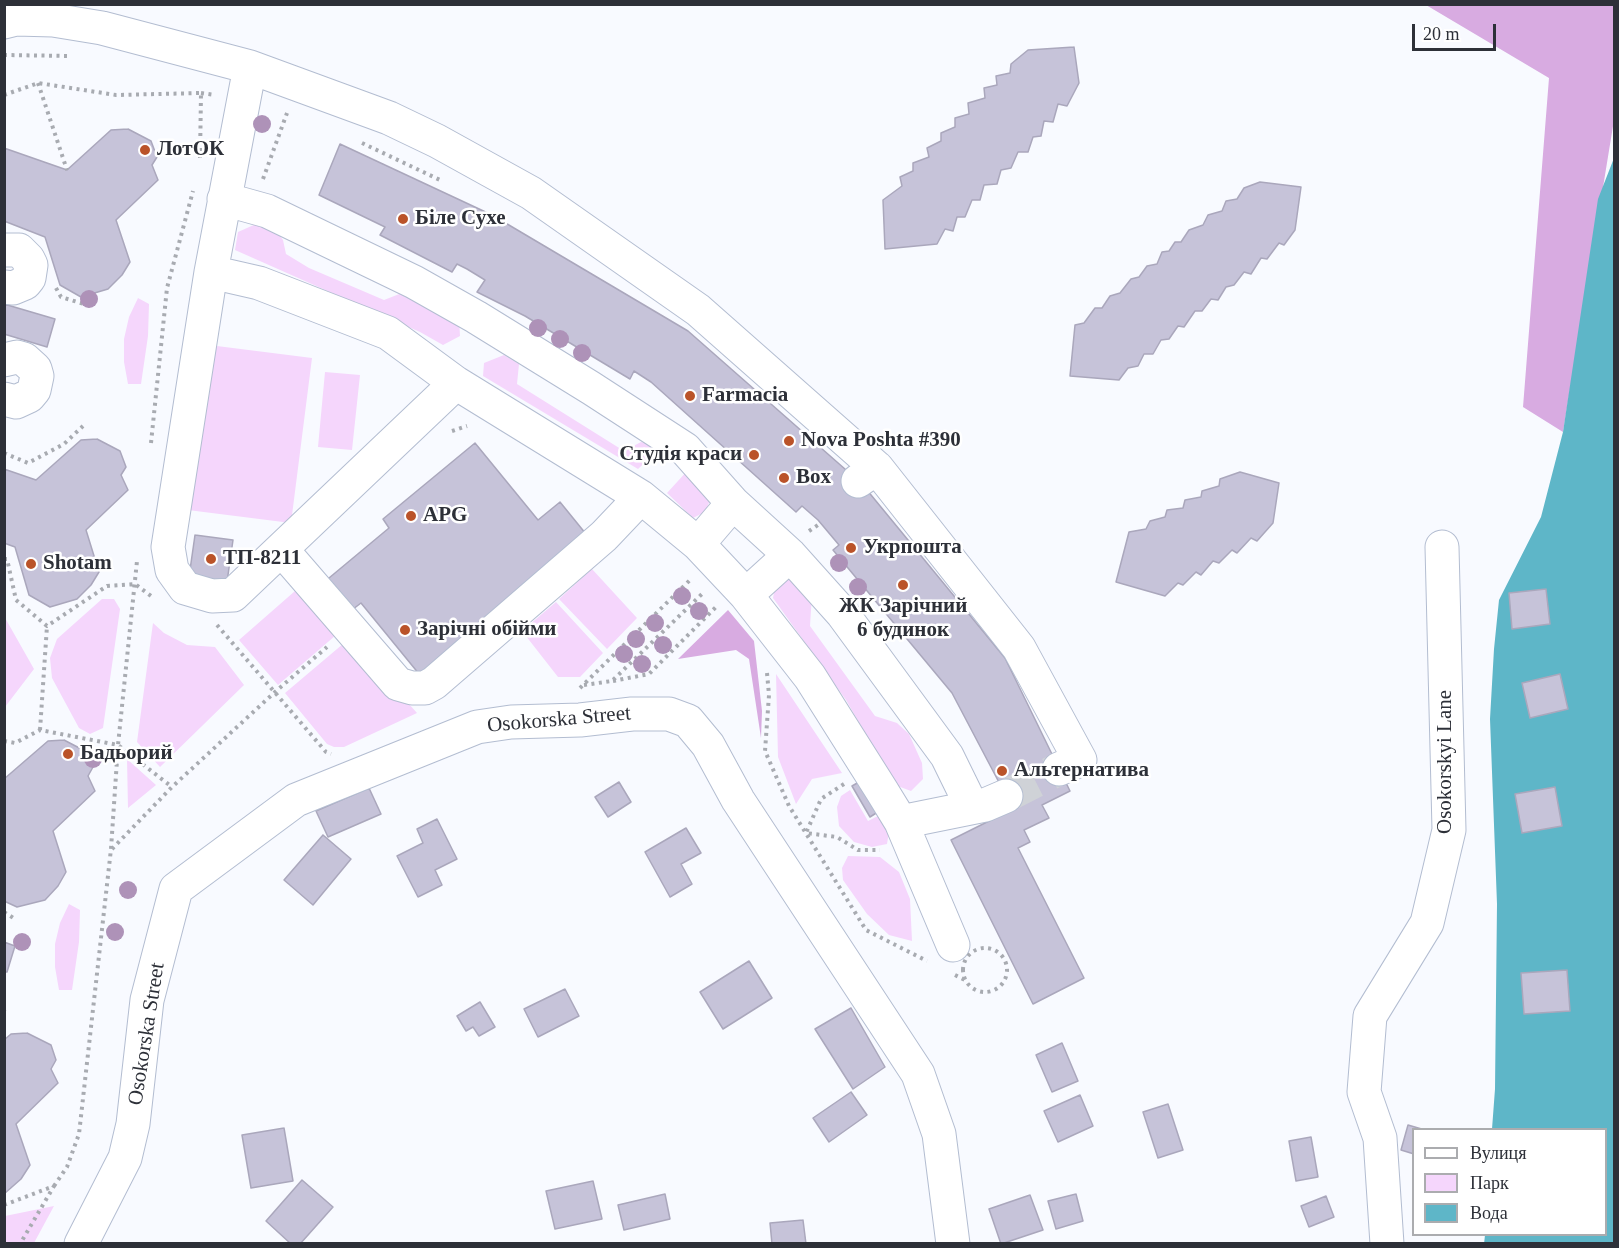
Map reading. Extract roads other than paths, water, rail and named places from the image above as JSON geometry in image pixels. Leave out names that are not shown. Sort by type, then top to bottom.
[{"type":"street","points":[[4,22],[53,20],[102,28],[246,82],[389,118],[437,141],[531,193],[698,309],[868,474],[1019,648],[1080,760],[1059,769]]},
{"type":"street","points":[[246,82],[211,272],[168,547],[172,570],[185,588],[212,596],[233,595],[456,383]]},
{"type":"street","points":[[224,199],[267,211],[414,282],[477,317],[685,449],[733,503],[798,544],[842,613],[942,750],[972,807]]},
{"type":"street","points":[[4,287],[13,288],[25,283],[30,271],[28,259],[24,254],[7,248]]},
{"type":"street","points":[[211,272],[259,283],[388,333],[456,383],[641,497],[698,544],[746,595],[810,677],[870,771],[893,836],[943,959]]},
{"type":"street","points":[[4,360],[17,357],[24,359],[35,369],[37,376],[34,390],[29,396],[16,402],[6,400]]},
{"type":"street","points":[[282,550],[399,684],[412,688],[425,688],[434,683],[604,536],[641,497]]},
{"type":"street","points":[[698,544],[733,503]]},
{"type":"street","points":[[746,595],[798,544]]},
{"type":"street","name":"Osokorskyi Lane","points":[[1387,1244],[1380,1138],[1364,1092],[1370,1016],[1427,923],[1449,830],[1442,547]]},
{"type":"street","name":"Osokorska Street","points":[[81,1244],[125,1158],[133,1124],[147,1000],[176,889],[296,800],[477,727],[511,722],[580,720],[632,714],[669,714],[688,721],[708,745],[738,800],[918,1074],[939,1134],[953,1244]]},
{"type":"street","points":[[893,836],[1006,796]]},
{"type":"water","points":[[1614,158],[1614,1243],[1484,1244],[1485,1236],[1607,1236],[1607,1128],[1492,1128],[1495,1089],[1497,904],[1490,719],[1499,600],[1541,517],[1563,432],[1598,199]]},
{"type":"tunnel","points":[[1006,796],[1059,769]]},
{"type":"place","name":"ЛотОК","points":[[145,150]]},
{"type":"place","name":"Біле Сухе","points":[[403,219]]},
{"type":"place","name":"Farmacia","points":[[690,396]]},
{"type":"place","name":"Nova Poshta #390","points":[[789,441]]},
{"type":"place","name":"Студія краси","points":[[754,455]]},
{"type":"place","name":"Box","points":[[784,478]]},
{"type":"place","name":"APG","points":[[411,516]]},
{"type":"place","name":"Укрпошта","points":[[851,548]]},
{"type":"place","name":"ТП-8211","points":[[211,559]]},
{"type":"place","name":"Shotam","points":[[31,564]]},
{"type":"place","name":"ЖК Зарічний 6 будинок","points":[[903,585]]},
{"type":"place","name":"Зарічні обійми","points":[[405,630]]},
{"type":"place","name":"Бадьорий","points":[[68,754]]},
{"type":"place","name":"Альтернатива","points":[[1002,771]]}]
